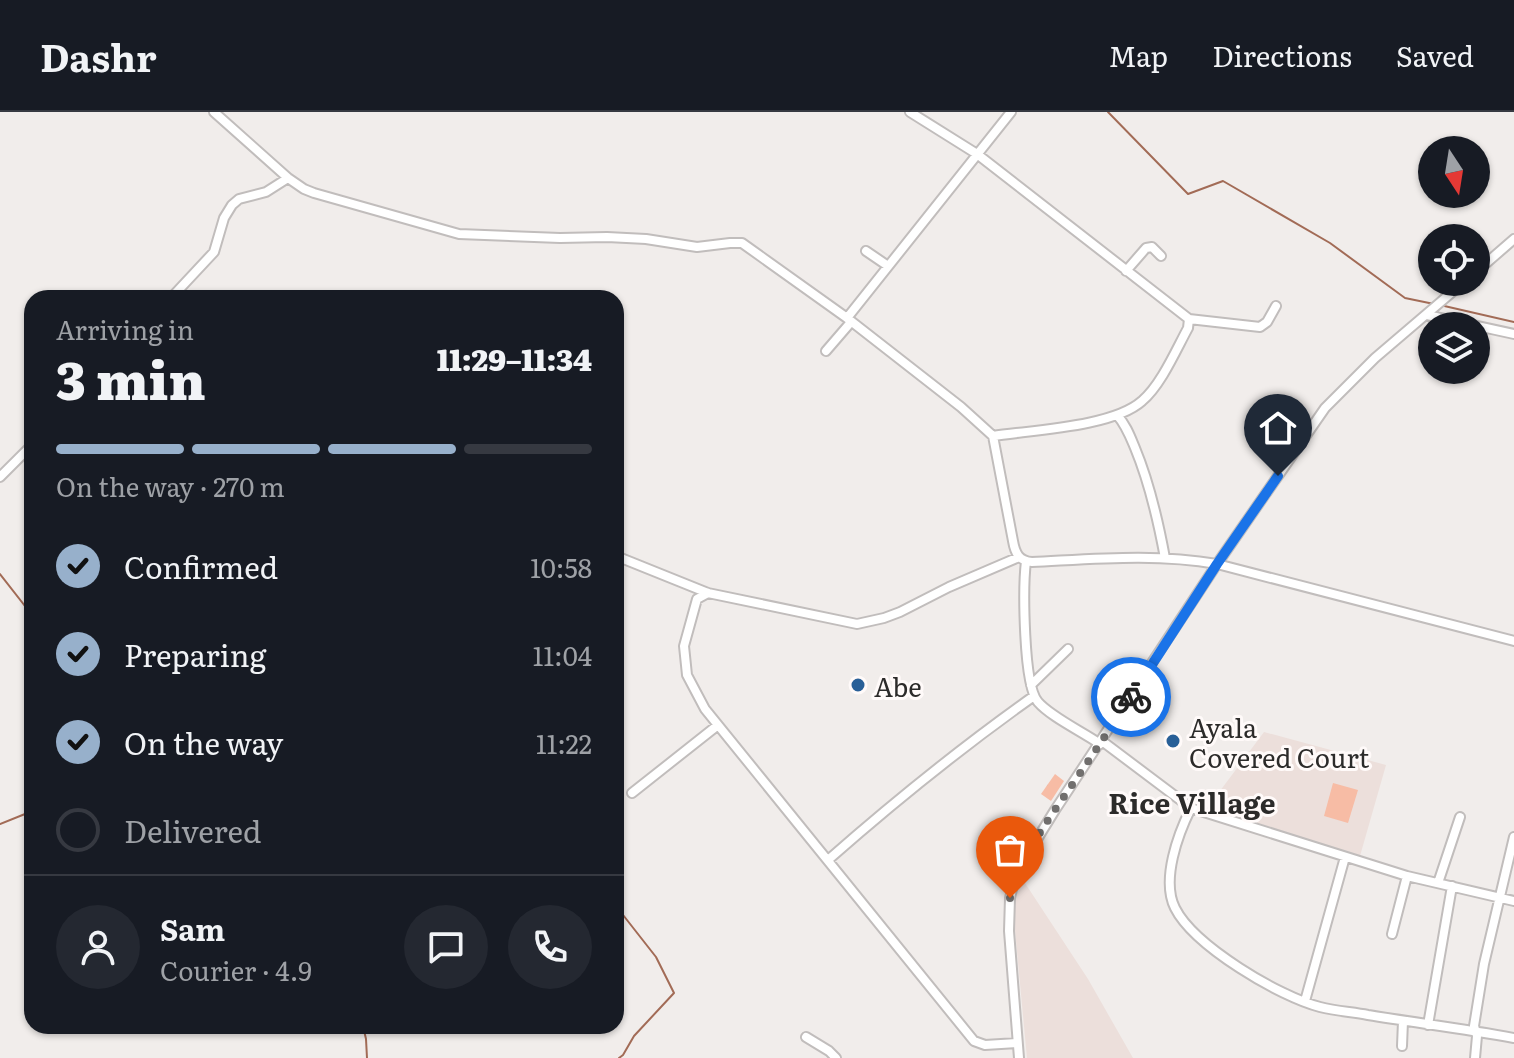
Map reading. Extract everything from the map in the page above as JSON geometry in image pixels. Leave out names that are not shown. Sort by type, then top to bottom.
[{"type":"street","points":[[214,112],[288,178],[314,193],[459,234],[646,239],[697,247],[742,243],[849,320],[961,407],[993,436],[1013,541],[1023,559],[1031,685],[1034,696],[1047,709],[1101,742],[1191,808],[1407,876],[1514,901]]},
{"type":"street","points":[[910,112],[977,154],[1189,319],[1260,327],[1267,322],[1276,306]]},
{"type":"street","points":[[826,351],[888,266],[1011,112]]},
{"type":"street","points":[[178,290],[214,252],[224,218],[232,205],[239,199],[266,192],[288,178]]},
{"type":"street","points":[[1490,260],[1514,239]]},
{"type":"street","points":[[1126,271],[1146,248],[1152,247],[1161,256]]},
{"type":"street","points":[[866,251],[888,266]]},
{"type":"street","points":[[1430,312],[1448,296]]},
{"type":"street","points":[[993,436],[1086,423],[1117,415],[1142,402],[1157,383],[1188,328],[1189,319]]},
{"type":"street","points":[[1019,1058],[1009,931],[1010,898],[1023,862],[1217,564],[1325,408],[1375,358],[1418,322]]},
{"type":"street","points":[[1490,328],[1514,334]]},
{"type":"street","points":[[1117,415],[1124,423],[1150,489],[1165,558]]},
{"type":"street","points":[[0,477],[24,453]]},
{"type":"street","points":[[624,559],[708,593],[861,624],[900,612],[949,587],[1023,559],[1192,560],[1514,641]]},
{"type":"street","points":[[708,593],[697,599],[684,646],[687,675],[705,709],[974,1041],[985,1045],[1017,1043]]},
{"type":"street","points":[[1031,685],[1068,649]]},
{"type":"street","points":[[828,860],[940,766],[1034,696]]},
{"type":"street","points":[[632,793],[718,725]]},
{"type":"street","points":[[1191,808],[1172,860],[1170,887],[1175,908],[1203,940],[1237,966],[1271,988],[1318,1006],[1514,1038]]},
{"type":"street","points":[[1438,883],[1460,817]]},
{"type":"street","points":[[1475,1058],[1474,1026],[1484,964],[1514,837]]},
{"type":"street","points":[[1305,1001],[1345,857]]},
{"type":"street","points":[[1392,934],[1407,876]]},
{"type":"street","points":[[1428,1025],[1452,886]]},
{"type":"street","points":[[1402,1046],[1403,1021]]},
{"type":"street","points":[[806,1037],[836,1058]]},
{"type":"shaded area","points":[[1264,732],[1386,765],[1360,856],[1208,807]]},
{"type":"shaded area","points":[[1021,877],[1088,979],[1133,1058],[1027,1058],[1013,909]]},
{"type":"green space","points":[[1055,774],[1064,781],[1051,801],[1041,794]]},
{"type":"green space","points":[[1333,783],[1358,790],[1348,823],[1324,816]]},
{"type":"waterway","points":[[1108,112],[1188,194],[1223,181],[1330,243],[1405,298],[1434,304]]},
{"type":"waterway","points":[[1440,305],[1514,322]]},
{"type":"waterway","points":[[0,574],[24,605]]},
{"type":"waterway","points":[[0,824],[24,814]]},
{"type":"waterway","points":[[619,1058],[634,1036],[674,993],[656,957],[624,916]]},
{"type":"waterway","points":[[365,1034],[367,1058]]},
{"type":"way so far","points":[[1010,898],[1023,862],[1131,697]]},
{"type":"place","name":"Abe","points":[[858,685]]},
{"type":"place","name":"Ayala Covered Court","points":[[1173,741]]},
{"type":"district","name":"Rice Village","points":[[1192,802]]},
{"type":"route","points":[[1131,697],[1278,476]]}]
